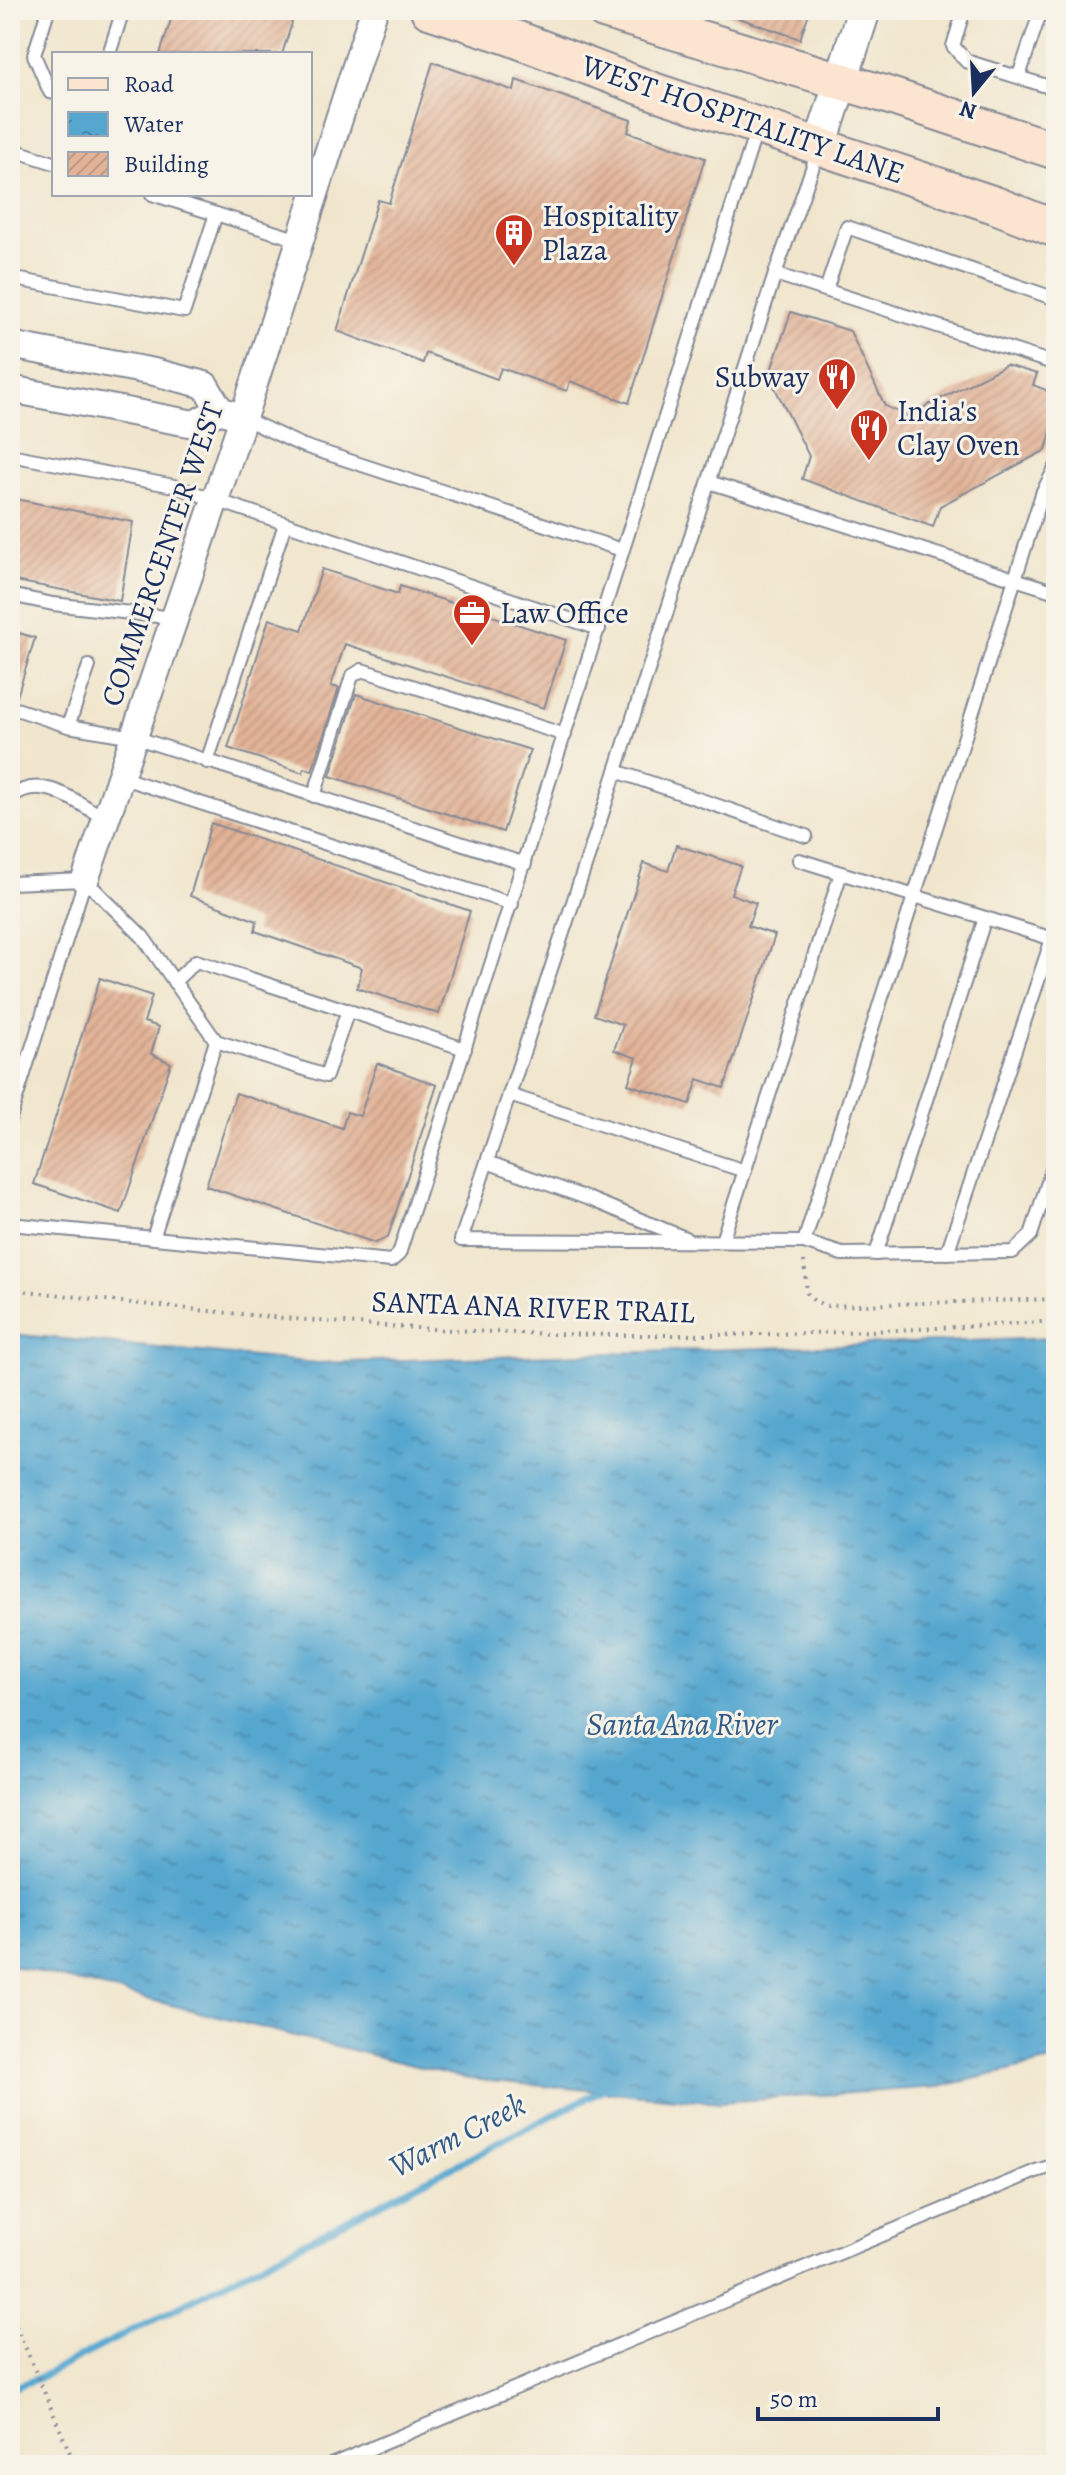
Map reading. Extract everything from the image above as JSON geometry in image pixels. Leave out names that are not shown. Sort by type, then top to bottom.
[{"type":"main road","name":"WEST HOSPITALITY LANE","points":[[429,10],[656,92],[995,205],[1056,229]]},
{"type":"main road","name":"WEST HOSPITALITY LANE","points":[[604,10],[1056,151]]},
{"type":"street","name":"COMMERCENTER WEST","points":[[314,177],[374,10]]},
{"type":"street","points":[[820,146],[864,10]]},
{"type":"street","name":"COMMERCENTER WEST","points":[[85,880],[214,500],[231,414],[299,240],[309,196]]},
{"type":"street","points":[[10,345],[154,372],[205,385],[231,414],[194,424],[10,389]]},
{"type":"lane","points":[[48,10],[34,55],[52,92]]},
{"type":"lane","points":[[110,52],[123,10]]},
{"type":"lane","points":[[964,10],[953,46],[966,61],[1056,89]]},
{"type":"lane","points":[[1019,76],[1041,10]]},
{"type":"lane","points":[[10,1224],[391,1261],[399,1254],[758,125]]},
{"type":"lane","points":[[820,146],[775,274],[616,771],[461,1240],[804,1242],[842,1254],[1013,1252],[1031,1235],[1056,1157]]},
{"type":"lane","points":[[10,149],[52,162]]},
{"type":"lane","points":[[158,196],[299,240]]},
{"type":"lane","points":[[10,278],[184,311],[216,214]]},
{"type":"lane","points":[[826,290],[847,227],[1056,299]]},
{"type":"lane","points":[[775,274],[1056,364]]},
{"type":"lane","points":[[231,414],[301,445],[622,550]]},
{"type":"lane","points":[[10,455],[174,486],[599,629]]},
{"type":"lane","points":[[804,1242],[1043,491],[1056,467]]},
{"type":"lane","points":[[709,482],[1056,592]]},
{"type":"lane","points":[[207,762],[285,524]]},
{"type":"lane","points":[[10,595],[53,604],[174,618]]},
{"type":"lane","points":[[68,726],[89,666]]},
{"type":"lane","points":[[314,796],[352,676],[362,670],[565,735]]},
{"type":"lane","points":[[10,707],[68,726],[134,737],[525,864]]},
{"type":"lane","points":[[616,771],[806,836]]},
{"type":"lane","points":[[120,777],[512,904]]},
{"type":"lane","points":[[10,798],[32,787],[52,788],[106,819]]},
{"type":"lane","points":[[799,860],[1054,939],[947,1253]]},
{"type":"lane","points":[[722,1241],[841,873]]},
{"type":"lane","points":[[10,883],[85,880],[143,937],[216,1041],[326,1076],[348,1010]]},
{"type":"lane","name":"COMMERCENTER WEST","points":[[10,1118],[85,880]]},
{"type":"lane","points":[[876,1254],[985,918]]},
{"type":"lane","points":[[174,982],[196,961],[465,1049]]},
{"type":"lane","points":[[153,1238],[216,1041]]},
{"type":"lane","points":[[509,1095],[745,1171]]},
{"type":"lane","points":[[487,1162],[592,1200],[691,1241]]},
{"type":"lane","points":[[331,2465],[1056,2165]]},
{"type":"path","points":[[804,1242],[804,1284],[807,1293],[814,1301],[828,1306],[1056,1299]]},
{"type":"path","name":"SANTA ANA RIVER TRAIL","points":[[10,1289],[326,1322],[604,1335],[810,1334],[1056,1321]]},
{"type":"path","points":[[10,2311],[75,2465]]},
{"type":"water","name":"Santa Ana River","points":[[10,1334],[318,1363],[1056,1338],[1056,2060],[938,2087],[720,2102],[468,2079],[10,1965]]},
{"type":"building","points":[[174,10],[286,10],[292,23],[283,52],[161,52]]},
{"type":"building","points":[[725,10],[810,10],[800,39],[724,13]]},
{"type":"building","name":"Hospitality Plaza","points":[[433,62],[514,91],[516,80],[631,120],[628,132],[705,158],[629,403],[570,381],[567,391],[501,368],[497,379],[426,353],[423,363],[337,331],[378,200],[389,203]]},
{"type":"building","points":[[791,312],[850,331],[885,406],[907,416],[1006,365],[1037,374],[1033,385],[1056,394],[1056,413],[1046,450],[940,506],[933,527],[802,479],[809,456],[769,376]]},
{"type":"building","points":[[10,498],[133,522],[120,601],[10,580]]},
{"type":"building","points":[[322,569],[398,594],[400,586],[566,640],[544,708],[345,644],[331,686],[339,688],[312,771],[304,768],[303,773],[228,748],[269,619],[302,630]]},
{"type":"building","points":[[10,630],[35,638],[16,700],[10,698]]},
{"type":"building","points":[[356,694],[530,750],[503,832],[330,776]]},
{"type":"building","points":[[211,823],[470,911],[439,1014],[357,988],[362,968],[255,931],[257,921],[190,896]]},
{"type":"building","points":[[676,845],[741,866],[731,894],[756,903],[748,926],[775,935],[724,1088],[698,1079],[690,1104],[628,1084],[637,1058],[614,1050],[623,1025],[594,1015],[644,863],[668,871]]},
{"type":"building","points":[[100,978],[152,996],[144,1022],[159,1027],[151,1054],[171,1063],[121,1213],[34,1184]]},
{"type":"building","points":[[377,1063],[437,1085],[388,1237],[375,1243],[206,1186],[236,1093],[342,1128],[347,1112],[360,1116]]},
{"type":"waterway","name":"Warm Creek","points":[[10,2389],[39,2378],[608,2087]]},
{"type":"place","name":"Hospitality Plaza","points":[[514,267]]},
{"type":"place","name":"Subway","points":[[837,411]]},
{"type":"place","name":"India's Clay Oven","points":[[869,462]]},
{"type":"place","name":"Law Office","points":[[472,647]]}]
